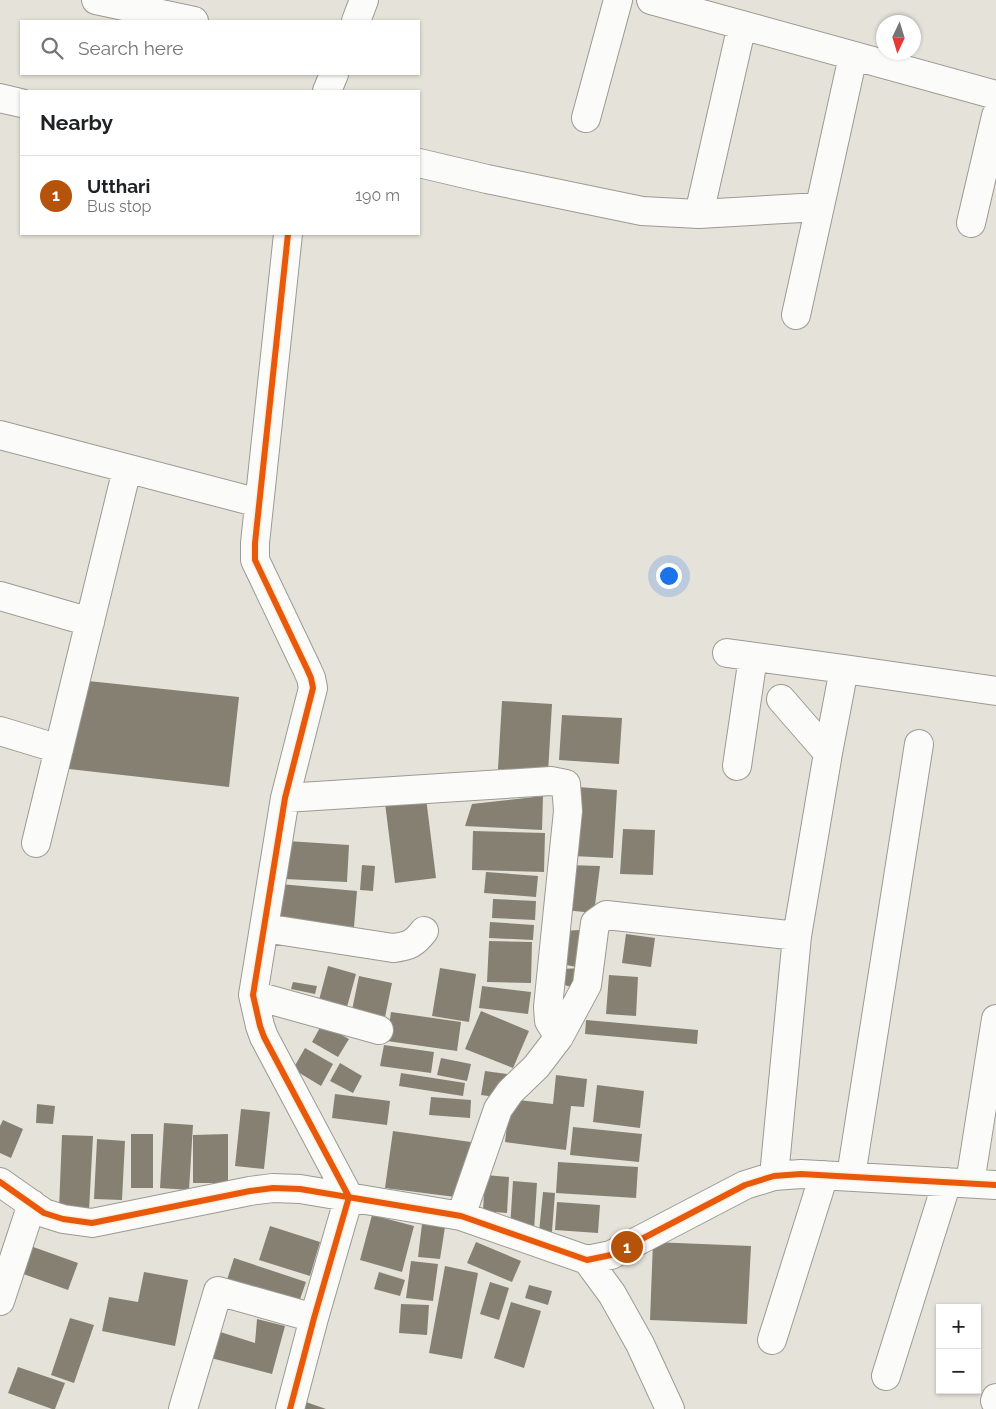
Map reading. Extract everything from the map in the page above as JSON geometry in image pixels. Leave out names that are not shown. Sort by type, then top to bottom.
[{"type":"street","points":[[96,0],[189,20]]},
{"type":"street","points":[[356,20],[364,0]]},
{"type":"street","points":[[586,118],[618,0]]},
{"type":"street","points":[[651,0],[996,95]]},
{"type":"street","points":[[699,214],[742,25]]},
{"type":"street","points":[[796,315],[853,56]]},
{"type":"street","points":[[328,90],[334,75]]},
{"type":"street","points":[[0,98],[20,103]]},
{"type":"street","points":[[971,223],[996,116]]},
{"type":"street","points":[[420,163],[487,179],[642,210],[699,214],[819,206]]},
{"type":"street","points":[[288,235],[259,503],[255,560],[307,669],[313,688],[285,798],[253,995],[264,1037],[349,1197],[290,1409]]},
{"type":"street","points":[[0,435],[259,503]]},
{"type":"street","points":[[36,843],[127,468]]},
{"type":"street","points":[[0,596],[90,622]]},
{"type":"street","points":[[727,653],[996,691]]},
{"type":"street","points":[[737,766],[754,657]]},
{"type":"street","points":[[774,1176],[797,936],[844,670]]},
{"type":"street","points":[[781,699],[828,753]]},
{"type":"street","points":[[0,731],[59,748]]},
{"type":"street","points":[[772,1340],[837,1176],[919,744]]},
{"type":"street","points":[[285,798],[551,781],[566,784],[568,811],[548,1007],[549,1021],[559,1037]]},
{"type":"street","points":[[461,1216],[498,1109],[510,1092],[536,1067],[559,1037],[587,985],[595,923],[606,915],[797,936]]},
{"type":"street","points":[[264,928],[393,948],[407,947],[424,931]]},
{"type":"street","points":[[253,995],[379,1030]]},
{"type":"street","points":[[886,1376],[971,1183],[996,1019]]},
{"type":"street","points":[[0,1182],[44,1213],[63,1219],[92,1223],[250,1191],[273,1188],[300,1189],[461,1216],[587,1260],[610,1254],[745,1185],[774,1176],[800,1174],[971,1183]]},
{"type":"street","points":[[0,1301],[32,1204]]},
{"type":"street","points":[[587,1260],[612,1294],[640,1344],[670,1409]]},
{"type":"street","points":[[183,1409],[218,1291],[314,1318]]},
{"type":"building","points":[[79,680],[239,697],[229,787],[69,769]]},
{"type":"building","points":[[502,701],[552,704],[548,773],[498,769]]},
{"type":"building","points":[[562,715],[622,718],[619,764],[559,760]]},
{"type":"building","points":[[578,787],[617,790],[613,858],[573,856]]},
{"type":"building","points":[[543,796],[542,830],[465,826],[472,804]]},
{"type":"building","points":[[426,798],[436,878],[395,883],[385,803]]},
{"type":"building","points":[[623,829],[655,830],[653,875],[620,874]]},
{"type":"building","points":[[473,831],[545,833],[544,872],[472,870]]},
{"type":"building","points":[[287,841],[349,845],[347,882],[285,879]]},
{"type":"building","points":[[362,865],[375,866],[373,891],[360,890]]},
{"type":"building","points":[[568,865],[600,866],[594,913],[565,910]]},
{"type":"building","points":[[486,872],[538,876],[536,897],[484,893]]},
{"type":"building","points":[[280,884],[357,891],[354,927],[277,920]]},
{"type":"building","points":[[493,899],[536,901],[535,920],[492,918]]},
{"type":"building","points":[[490,922],[534,925],[533,940],[489,938]]},
{"type":"building","points":[[580,930],[576,967],[557,963],[560,931]]},
{"type":"building","points":[[626,934],[655,938],[651,967],[622,963]]},
{"type":"building","points":[[489,941],[532,942],[531,983],[487,982]]},
{"type":"building","points":[[328,966],[356,974],[347,1007],[319,1000]]},
{"type":"building","points":[[440,968],[476,974],[469,1022],[432,1016]]},
{"type":"building","points":[[583,968],[578,989],[561,984],[561,969]]},
{"type":"building","points":[[609,975],[638,977],[636,1016],[606,1014]]},
{"type":"building","points":[[359,976],[392,983],[384,1022],[351,1015]]},
{"type":"building","points":[[293,982],[317,986],[315,994],[291,989]]},
{"type":"building","points":[[482,986],[531,992],[528,1014],[479,1008]]},
{"type":"building","points":[[481,1011],[529,1031],[513,1068],[465,1049]]},
{"type":"building","points":[[391,1012],[461,1022],[457,1051],[387,1041]]},
{"type":"building","points":[[586,1020],[698,1030],[697,1044],[585,1034]]},
{"type":"building","points":[[322,1024],[349,1039],[338,1057],[312,1042]]},
{"type":"building","points":[[384,1045],[434,1052],[431,1073],[380,1066]]},
{"type":"building","points":[[305,1048],[333,1064],[321,1086],[293,1069]]},
{"type":"building","points":[[441,1058],[471,1064],[467,1081],[437,1075]]},
{"type":"building","points":[[340,1063],[362,1076],[353,1093],[330,1081]]},
{"type":"building","points":[[485,1071],[507,1074],[504,1098],[481,1095]]},
{"type":"building","points":[[401,1073],[465,1083],[463,1096],[399,1086]]},
{"type":"building","points":[[556,1075],[587,1079],[584,1107],[571,1106],[566,1150],[505,1142],[510,1099],[553,1104]]},
{"type":"building","points":[[597,1085],[644,1091],[640,1128],[593,1122]]},
{"type":"building","points":[[335,1094],[390,1101],[387,1125],[332,1118]]},
{"type":"building","points":[[431,1097],[471,1100],[470,1118],[429,1115]]},
{"type":"building","points":[[37,1104],[55,1106],[53,1124],[36,1123]]},
{"type":"building","points":[[241,1109],[270,1112],[264,1169],[235,1166]]},
{"type":"building","points":[[3,1120],[23,1129],[11,1158],[0,1153],[0,1126]]},
{"type":"building","points":[[164,1123],[193,1125],[189,1190],[160,1188]]},
{"type":"building","points":[[573,1127],[642,1134],[639,1162],[570,1155]]},
{"type":"building","points":[[393,1131],[471,1142],[463,1198],[385,1188]]},
{"type":"building","points":[[131,1134],[153,1134],[153,1188],[131,1188]]},
{"type":"building","points":[[228,1134],[228,1183],[193,1183],[193,1135]]},
{"type":"building","points":[[62,1135],[93,1136],[89,1211],[59,1209]]},
{"type":"building","points":[[97,1139],[125,1141],[122,1200],[94,1199]]},
{"type":"building","points":[[558,1162],[638,1167],[636,1198],[556,1193]]},
{"type":"building","points":[[485,1175],[509,1177],[507,1213],[483,1211]]},
{"type":"building","points":[[513,1181],[537,1183],[534,1230],[510,1228]]},
{"type":"building","points":[[543,1192],[555,1193],[551,1244],[538,1242]]},
{"type":"building","points":[[557,1202],[600,1205],[598,1233],[555,1230]]},
{"type":"building","points":[[372,1215],[414,1226],[402,1272],[360,1260]]},
{"type":"building","points":[[422,1224],[445,1227],[440,1259],[418,1257]]},
{"type":"building","points":[[270,1226],[320,1242],[310,1276],[259,1260]]},
{"type":"building","points":[[476,1242],[521,1261],[512,1282],[467,1263]]},
{"type":"building","points":[[653,1242],[751,1246],[747,1324],[650,1320]]},
{"type":"building","points":[[25,1244],[78,1263],[68,1290],[15,1271]]},
{"type":"building","points":[[234,1258],[306,1282],[297,1308],[226,1283]]},
{"type":"building","points":[[411,1261],[438,1264],[433,1301],[406,1298]]},
{"type":"building","points":[[445,1266],[478,1273],[462,1359],[429,1353]]},
{"type":"building","points":[[144,1272],[188,1280],[175,1346],[102,1331],[109,1297],[138,1302]]},
{"type":"building","points":[[379,1272],[405,1280],[400,1296],[374,1289]]},
{"type":"building","points":[[490,1282],[509,1288],[499,1320],[480,1314]]},
{"type":"building","points":[[529,1285],[552,1291],[548,1305],[525,1298]]},
{"type":"building","points":[[511,1302],[541,1311],[524,1368],[494,1358]]},
{"type":"building","points":[[401,1304],[429,1305],[427,1335],[399,1333]]},
{"type":"building","points":[[70,1318],[94,1325],[74,1383],[51,1375]]},
{"type":"building","points":[[257,1319],[285,1326],[272,1374],[207,1357],[214,1330],[255,1343]]},
{"type":"building","points":[[18,1367],[65,1383],[55,1409],[8,1393]]},
{"type":"building","points":[[306,1402],[326,1409],[303,1409]]},
{"type":"cycle path","points":[[288,235],[255,543],[255,560],[307,669],[313,688],[285,798],[253,995],[264,1037],[349,1197],[290,1409]]},
{"type":"cycle path","points":[[0,1182],[44,1213],[63,1219],[92,1223],[250,1191],[273,1188],[300,1189],[461,1216],[587,1260],[611,1255],[745,1185],[774,1176],[801,1174],[996,1185]]},
{"type":"place","name":"Utthari","points":[[627,1247]]}]
